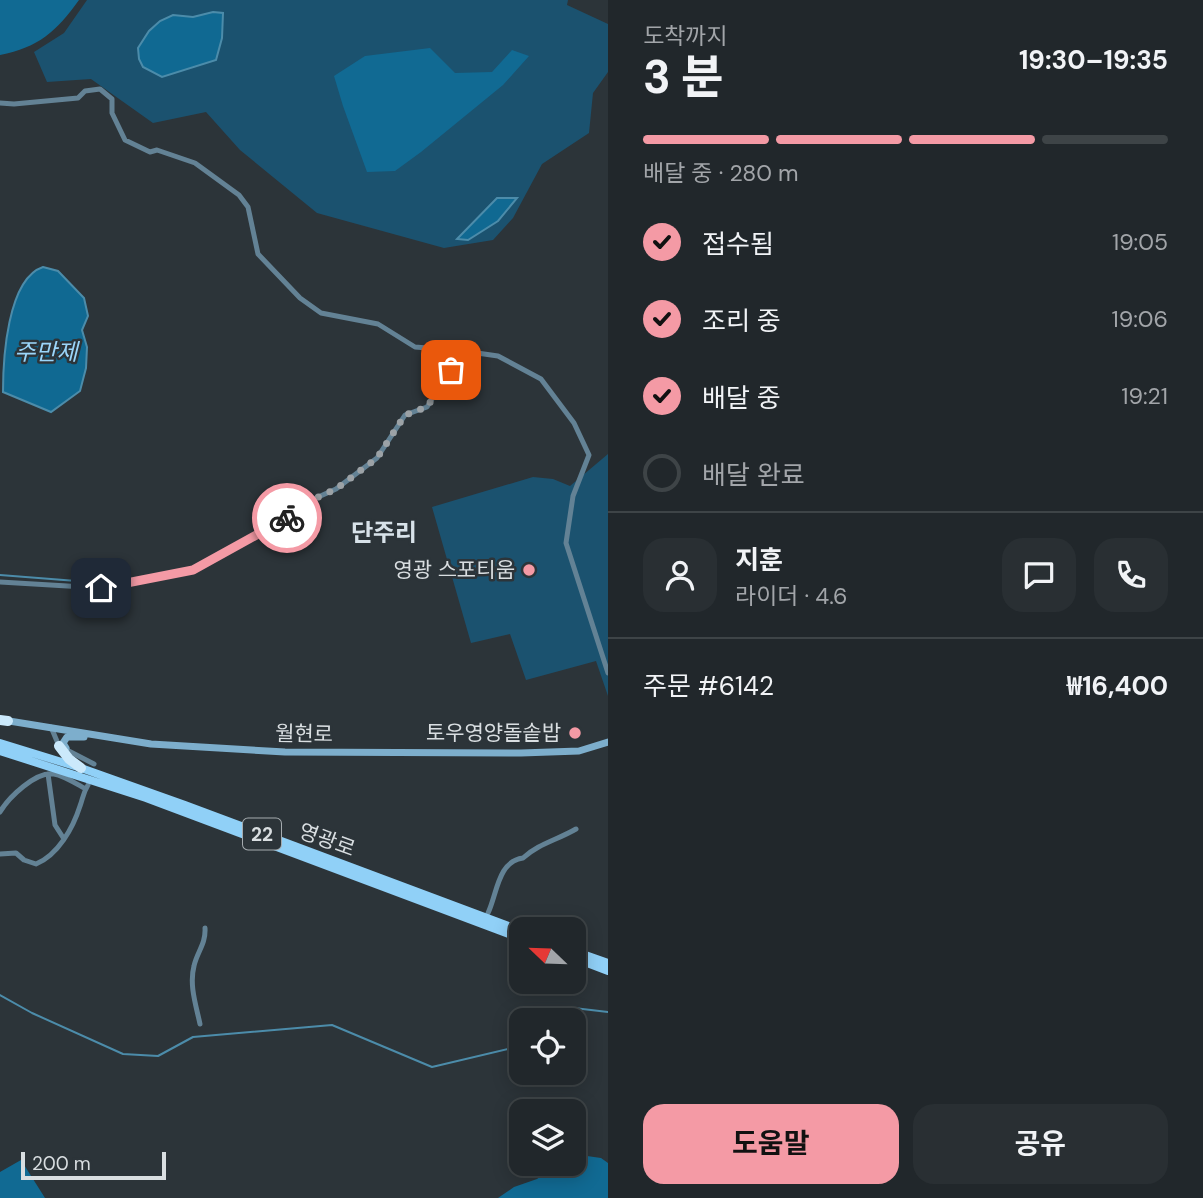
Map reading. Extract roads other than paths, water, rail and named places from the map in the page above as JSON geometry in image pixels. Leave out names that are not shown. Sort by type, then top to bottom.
[{"type":"highway","points":[[63,747],[69,759],[81,768]]},
{"type":"main road","name":"영광로","points":[[0,743],[81,768],[509,926]]},
{"type":"main road","name":"영광로","points":[[0,751],[126,790],[509,934]]},
{"type":"main road","points":[[586,954],[608,962]]},
{"type":"main road","points":[[586,963],[608,971]]},
{"type":"street","points":[[0,103],[78,97],[85,90],[100,89],[112,99],[112,113],[125,140],[150,152],[157,150],[195,163],[239,195],[248,207],[258,254],[300,298],[321,313],[377,324],[415,347],[498,356],[541,379],[574,423],[589,455],[573,496],[566,543],[608,673]]},
{"type":"street","points":[[0,582],[101,588],[193,570],[336,489],[377,458],[405,415],[427,407],[463,352]]},
{"type":"street","name":"월현로","points":[[3,720],[190,748],[415,754],[579,751],[608,742]]},
{"type":"street","points":[[51,727],[63,747],[94,764]]},
{"type":"street","points":[[63,747],[68,737],[114,738]]},
{"type":"street","points":[[48,774],[55,825],[64,839]]},
{"type":"street","points":[[0,812],[18,790],[48,774],[87,787],[64,839],[44,861],[36,864],[24,860],[16,853],[0,855]]},
{"type":"street","points":[[488,913],[505,867],[514,859],[523,858],[532,848],[550,843],[576,830]]},
{"type":"street","points":[[200,1024],[191,981],[194,964],[202,950],[205,928]]},
{"type":"water","points":[[213,12],[223,13],[222,38],[216,60],[162,77],[143,67],[138,48],[149,31],[160,21],[173,15],[193,17]]},
{"type":"water","points":[[497,198],[517,198],[498,221],[468,240],[457,239]]},
{"type":"water","name":"주만제","points":[[43,267],[58,271],[84,298],[88,316],[82,330],[87,347],[86,368],[80,391],[51,412],[3,392],[6,342],[15,303],[31,275]]},
{"type":"waterway","points":[[0,575],[102,583]]},
{"type":"waterway","points":[[0,995],[32,1013],[123,1054],[158,1056],[193,1037],[332,1025],[432,1067],[509,1049]]},
{"type":"waterway","points":[[586,1009],[608,1012]]},
{"type":"place","name":"영광 스포티움","points":[[529,570]]},
{"type":"place","name":"토우영양돌솥밥","points":[[575,733]]},
{"type":"district","name":"단주리","points":[[384,532]]}]
